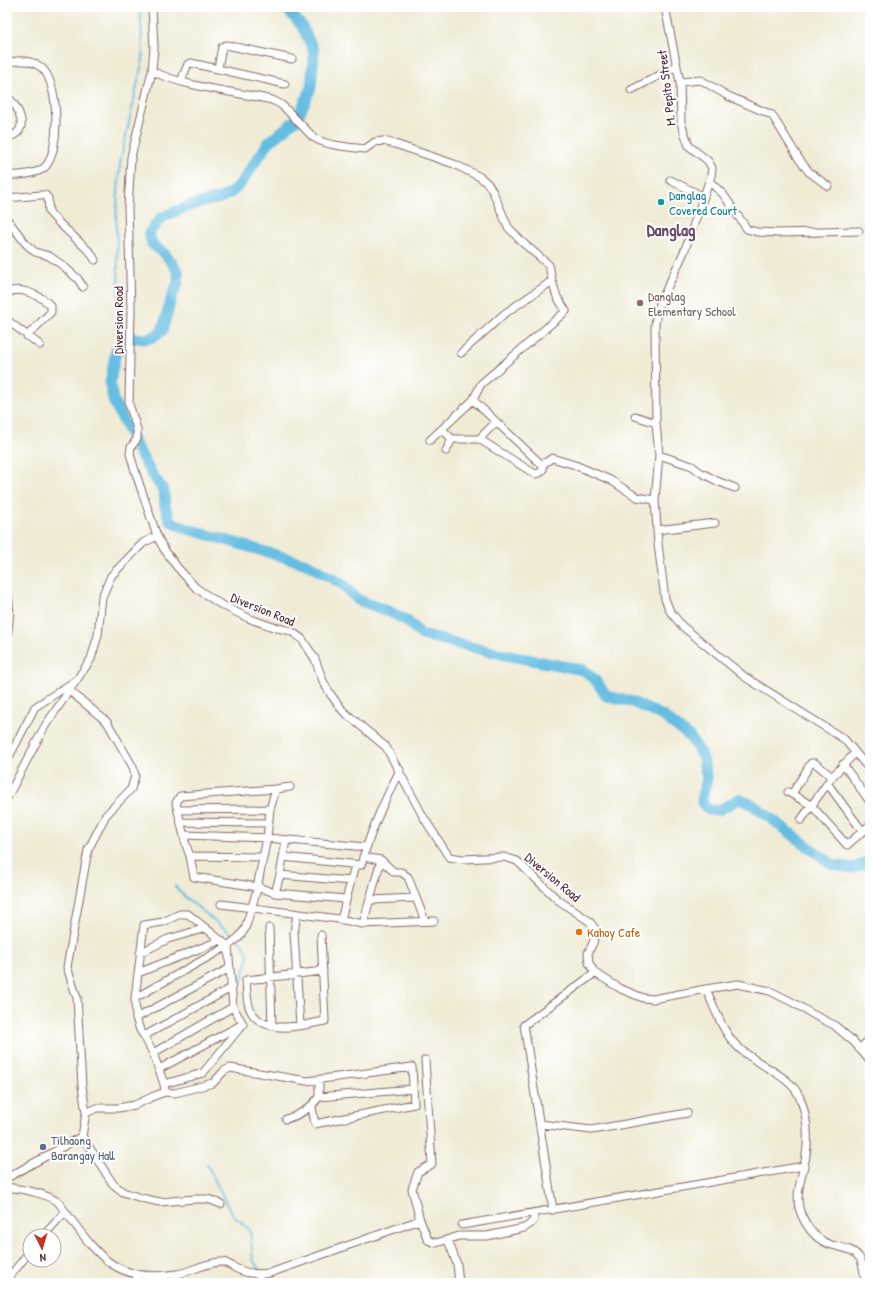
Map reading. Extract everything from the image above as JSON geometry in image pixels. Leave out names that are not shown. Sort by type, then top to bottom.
[{"type":"street","name":"Diversion Road","points":[[152,7],[154,47],[152,71],[131,157],[128,208],[131,315],[129,404],[137,430],[135,442],[131,447],[130,454],[158,536],[177,567],[196,588],[220,604],[248,618],[273,627],[291,631],[302,639],[315,659],[323,680],[331,695],[343,711],[386,747],[400,770],[424,818],[449,856],[463,859],[504,857],[517,861],[558,900],[589,921],[596,930],[593,943],[588,952],[589,963],[595,973]]},
{"type":"street","name":"M. Pepito Street","points":[[666,7],[680,82],[681,123],[689,146],[708,161],[712,168],[707,189],[684,252],[657,311],[655,325],[656,422],[659,455],[656,500],[657,530],[665,599],[670,611],[682,626],[752,682],[844,739],[870,770]]},
{"type":"street","points":[[218,68],[222,47],[226,45],[292,59]]},
{"type":"street","points":[[7,63],[15,61],[30,62],[42,68],[48,76],[53,92],[56,135],[52,156],[45,167],[32,173],[14,176],[7,175]]},
{"type":"street","points":[[181,81],[188,64],[191,63],[285,84]]},
{"type":"street","points":[[630,90],[677,66]]},
{"type":"street","points":[[152,71],[181,81],[272,100],[280,104],[317,140],[365,149],[375,142],[389,142],[432,155],[454,164],[480,177],[488,184],[508,227],[522,242],[549,265],[557,297],[566,311],[480,384],[473,400],[430,440]]},
{"type":"street","points":[[680,82],[702,80],[728,96],[770,113],[809,172],[828,186]]},
{"type":"street","points":[[7,96],[16,106],[22,124],[17,134],[7,137]]},
{"type":"street","points":[[670,180],[723,194],[747,229],[756,232],[779,233],[858,231]]},
{"type":"street","points":[[7,198],[45,195],[48,198],[49,212],[91,253],[95,260]]},
{"type":"street","points":[[7,219],[30,248],[35,252],[49,256],[62,265],[78,279],[83,287]]},
{"type":"street","points":[[461,353],[504,314],[552,281]]},
{"type":"street","points":[[7,294],[9,292],[19,290],[35,295],[46,301],[51,306],[51,312],[27,336]]},
{"type":"street","points":[[7,320],[40,345]]},
{"type":"street","points":[[442,429],[452,439],[479,439],[534,474],[540,473],[543,469],[542,465],[473,400]]},
{"type":"street","points":[[635,416],[656,422]]},
{"type":"street","points":[[479,439],[496,422]]},
{"type":"street","points":[[446,452],[452,439]]},
{"type":"street","points":[[659,455],[692,466],[717,481],[735,488]]},
{"type":"street","points":[[542,465],[552,458],[575,465],[610,480],[637,497],[656,500]]},
{"type":"street","points":[[657,530],[715,523]]},
{"type":"street","points":[[7,798],[45,726],[91,659],[98,634],[102,597],[111,576],[143,543],[158,536]]},
{"type":"street","points":[[7,594],[9,598],[7,640]]},
{"type":"street","points":[[7,761],[35,707],[77,680]]},
{"type":"street","points":[[70,690],[111,727],[133,767],[135,776],[131,789],[106,815],[88,850],[67,967],[78,998],[82,1086],[86,1113],[82,1136],[113,1184],[123,1192],[160,1202],[208,1199],[221,1204]]},
{"type":"street","points":[[801,820],[827,783],[856,753]]},
{"type":"street","points":[[832,777],[815,764],[811,763],[790,793],[811,805],[847,845],[870,825]]},
{"type":"street","points":[[844,764],[870,802]]},
{"type":"street","points":[[283,857],[361,865],[366,847],[386,797],[400,770]]},
{"type":"street","points":[[827,783],[863,832]]},
{"type":"street","points":[[290,787],[180,796],[176,803],[182,822],[194,877],[258,887],[275,893],[346,899]]},
{"type":"street","points":[[135,998],[228,946],[237,939],[245,928],[258,887],[262,858],[267,838],[270,809],[276,789]]},
{"type":"street","points":[[178,810],[270,809]]},
{"type":"street","points":[[182,822],[268,823]]},
{"type":"street","points":[[184,835],[267,838],[366,847]]},
{"type":"street","points":[[275,893],[280,875],[286,840]]},
{"type":"street","points":[[190,856],[262,858]]},
{"type":"street","points":[[363,857],[381,860],[394,872],[401,872],[408,877],[425,921]]},
{"type":"street","points":[[363,924],[371,900],[381,860]]},
{"type":"street","points":[[341,920],[355,864]]},
{"type":"street","points":[[280,875],[351,882]]},
{"type":"street","points":[[371,900],[416,898]]},
{"type":"street","points":[[221,904],[363,924],[434,920]]},
{"type":"street","points":[[165,1092],[164,1084],[153,1053],[140,1030],[136,1018],[135,998],[144,925],[163,922],[180,914],[188,914],[228,946],[233,1008],[243,1024]]},
{"type":"street","points":[[297,914],[294,933],[300,1026]]},
{"type":"street","points":[[140,953],[168,939],[206,928]]},
{"type":"street","points":[[269,928],[272,1026]]},
{"type":"street","points":[[321,934],[323,971],[325,1021],[300,1026],[272,1026],[260,1021],[252,1012],[248,998],[246,980],[323,971]]},
{"type":"street","points":[[138,973],[220,940]]},
{"type":"street","points":[[136,1018],[230,968]]},
{"type":"street","points":[[553,1210],[524,1025],[595,973],[621,989],[643,998],[663,998],[738,984],[770,991],[834,1025],[854,1042],[870,1061]]},
{"type":"street","points":[[144,1036],[231,988]]},
{"type":"street","points":[[706,989],[726,1032],[736,1046],[753,1060],[790,1083],[800,1095],[807,1121],[807,1140],[804,1166],[798,1190],[798,1207],[802,1216],[816,1236],[824,1242],[849,1249],[856,1253],[862,1265],[865,1283]]},
{"type":"street","points":[[153,1053],[233,1008]]},
{"type":"street","points":[[159,1069],[243,1024]]},
{"type":"street","points":[[164,1084],[203,1073],[243,1024]]},
{"type":"street","points":[[860,1049],[870,1039]]},
{"type":"street","points":[[425,1060],[432,1164],[418,1172],[412,1189],[420,1220],[428,1240],[436,1243],[459,1236],[487,1236],[524,1228],[529,1226],[534,1220],[534,1213]]},
{"type":"street","points":[[86,1113],[97,1108],[118,1108],[135,1105],[165,1092],[175,1093],[213,1084],[224,1071],[230,1068],[306,1081],[412,1067],[414,1104],[315,1124],[312,1107]]},
{"type":"street","points":[[286,1119],[295,1117],[312,1107],[319,1097],[319,1080]]},
{"type":"street","points":[[319,1097],[413,1087],[426,1084]]},
{"type":"street","points":[[540,1124],[592,1130],[687,1113]]},
{"type":"street","points":[[7,1178],[82,1136]]},
{"type":"street","points":[[462,1225],[804,1166]]},
{"type":"street","points":[[7,1187],[46,1195],[58,1202],[88,1241],[105,1260],[119,1269],[136,1275],[166,1276],[179,1274],[213,1263],[221,1262],[265,1283]]},
{"type":"street","points":[[50,1228],[65,1212]]},
{"type":"street","points":[[258,1279],[270,1273],[420,1220]]},
{"type":"street","points":[[448,1240],[457,1264],[459,1283]]},
{"type":"street","points":[[7,1280],[22,1261]]},
{"type":"street","points":[[136,1275],[138,1283]]},
{"type":"waterway","points":[[116,351],[120,323],[116,220],[120,163],[143,59],[140,7]]},
{"type":"waterway","points":[[134,338],[147,339],[162,331],[172,296],[178,283],[178,271],[165,254],[152,244],[149,233],[162,217],[194,204],[220,198],[232,192],[241,183],[269,142],[297,119],[311,88],[314,51],[302,26],[285,7]]},
{"type":"waterway","points":[[130,339],[116,351],[110,382],[113,400],[151,473],[164,491],[165,506],[170,521],[185,528],[307,564],[342,584],[358,600],[388,611],[406,620],[422,635],[505,655],[584,670],[597,682],[606,696],[630,701],[663,716],[689,736],[702,755],[707,779],[703,792],[702,803],[709,810],[719,810],[739,799],[753,805],[833,865],[853,868],[870,861]]},
{"type":"waterway","points":[[175,886],[185,897],[235,937]]},
{"type":"waterway","points":[[238,940],[243,945],[248,955],[242,981]]},
{"type":"waterway","points":[[207,1164],[229,1209],[235,1217],[250,1230],[253,1260],[260,1270]]},
{"type":"waterway","points":[[267,1275],[275,1283]]},
{"type":"place","name":"Danglag Covered Court","points":[[661,202]]},
{"type":"place","name":"Danglag Elementary School","points":[[640,303]]},
{"type":"place","name":"Kahoy Cafe","points":[[579,932]]},
{"type":"place","name":"Tilhaong Barangay Hall","points":[[43,1147]]},
{"type":"district","name":"Danglag","points":[[671,230]]}]
